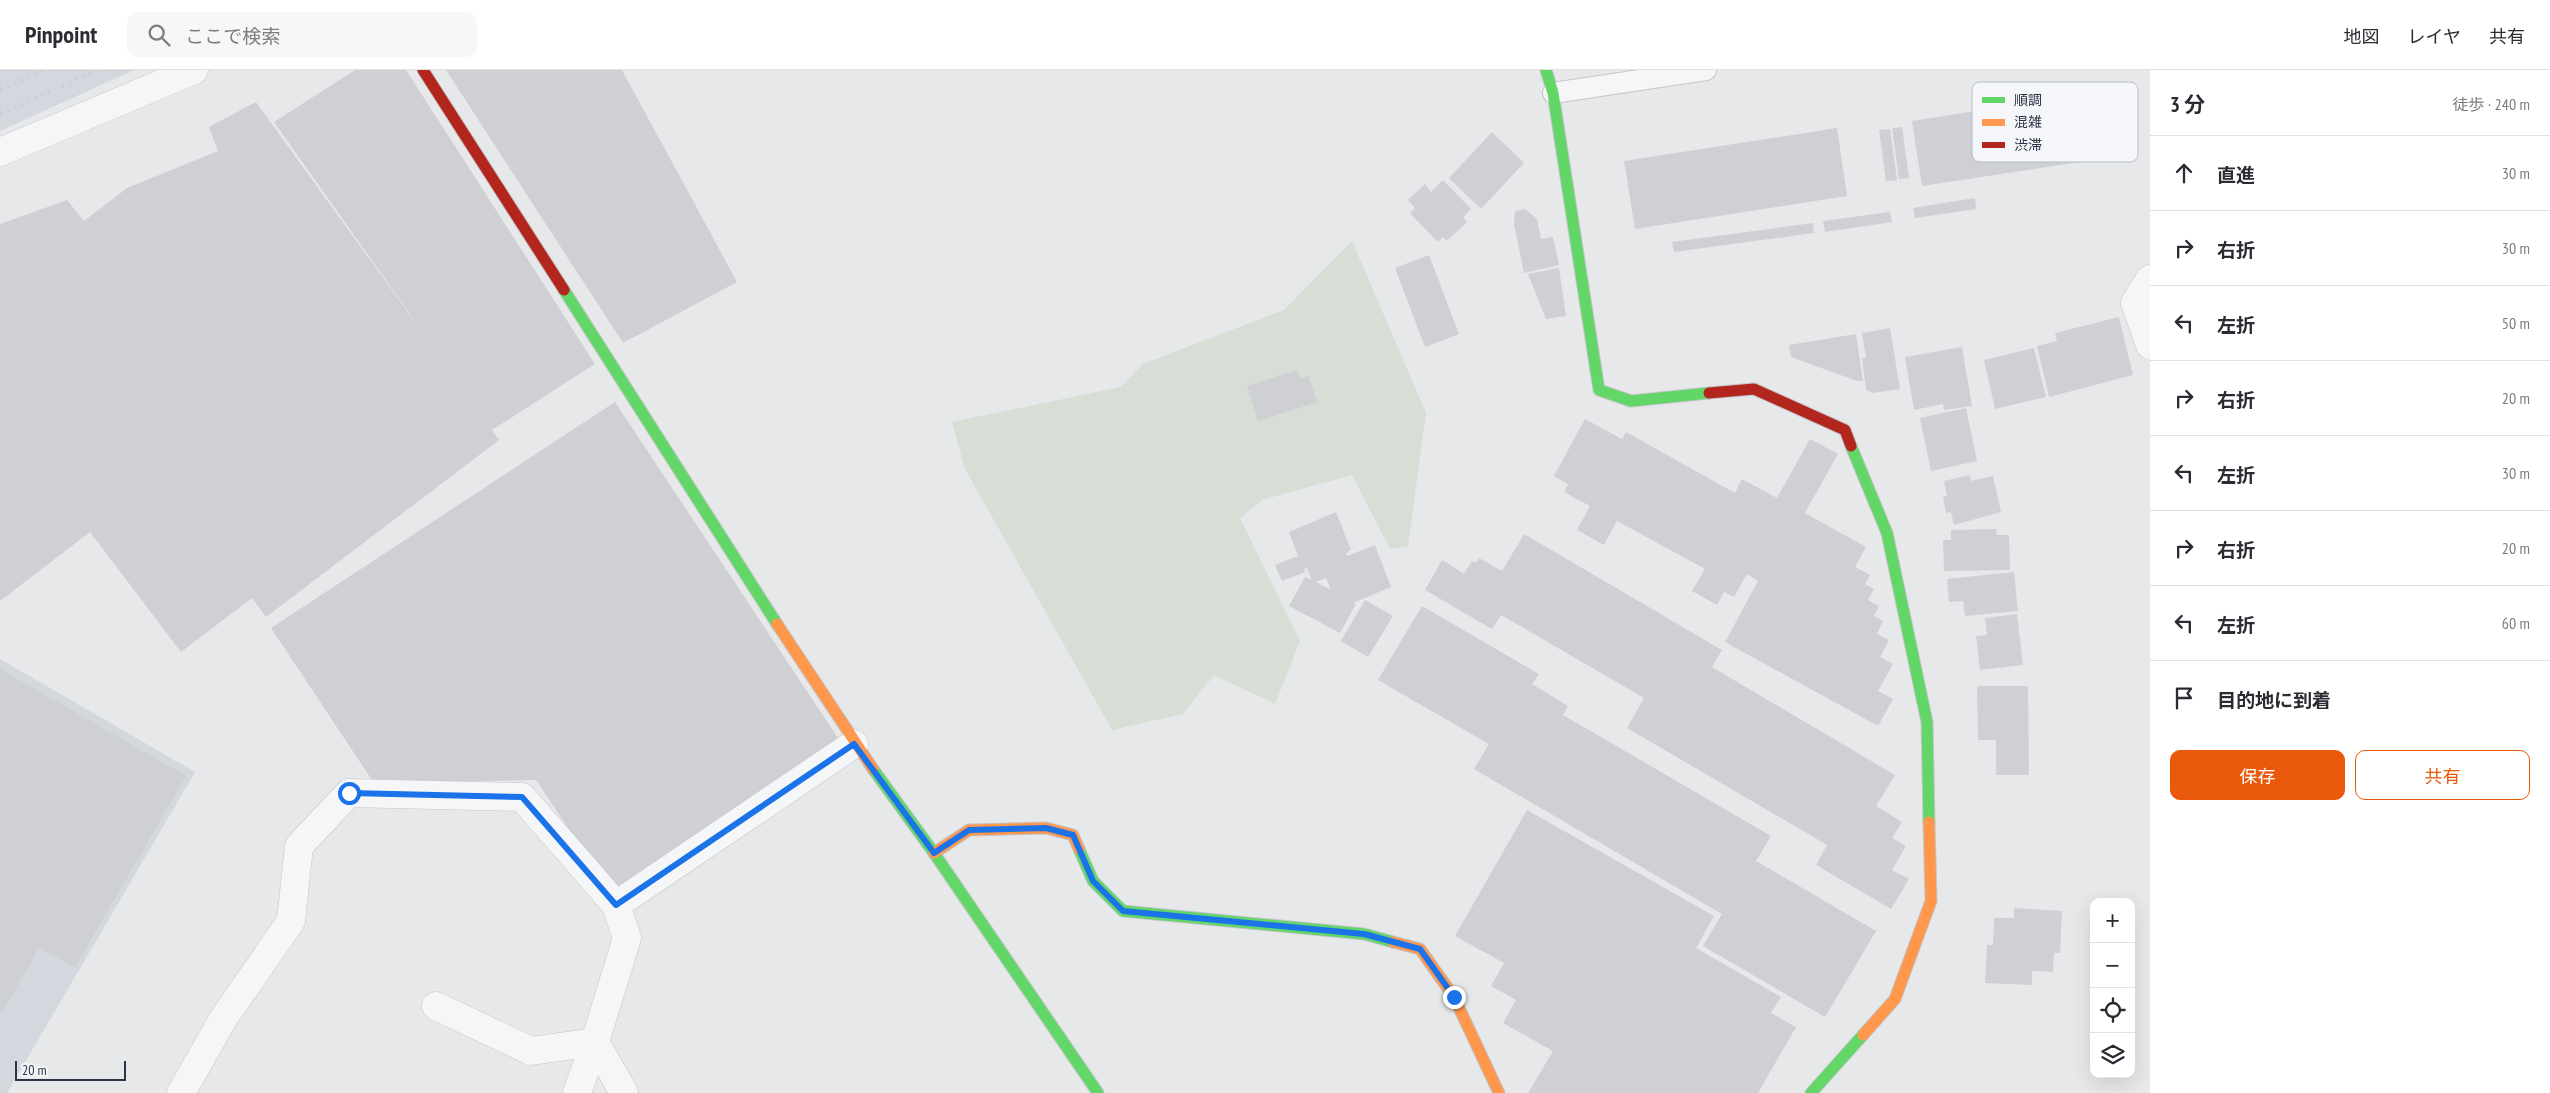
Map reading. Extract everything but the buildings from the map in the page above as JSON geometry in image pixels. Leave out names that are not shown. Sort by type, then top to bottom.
[{"type":"street","points":[[0,152],[194,70]]},
{"type":"street","points":[[422,70],[854,744],[934,853],[1098,1093]]},
{"type":"street","points":[[1546,70],[1553,93],[1599,390],[1631,401],[1754,389],[1844,430],[1887,532],[1927,722],[1931,901],[1895,998],[1811,1093]]},
{"type":"street","points":[[2150,279],[2135,303],[2150,345]]},
{"type":"street","points":[[616,905],[854,744]]},
{"type":"street","points":[[181,1093],[223,1019],[290,921],[299,846],[349,793],[522,797],[616,905],[627,938],[577,1093]]},
{"type":"street","points":[[934,853],[969,830],[1046,828],[1073,835],[1093,881],[1123,911],[1364,934],[1420,949],[1454,997],[1499,1093]]},
{"type":"street","points":[[436,1006],[531,1051],[595,1042]]},
{"type":"street","points":[[595,1042],[624,1093]]},
{"type":"lane","points":[[1553,93],[1706,70]]},
{"type":"shaded area","points":[[0,70],[134,70],[0,131]]},
{"type":"shaded area","points":[[1352,241],[1426,413],[1408,546],[1390,549],[1352,475],[1262,500],[1240,518],[1300,641],[1275,704],[1214,675],[1183,714],[1112,730],[965,469],[952,422],[1121,387],[1143,364],[1284,310]]},
{"type":"shaded area","points":[[0,659],[195,772],[7,1093],[0,1093]]},
{"type":"railway","points":[[0,90],[44,70]]},
{"type":"railway","points":[[0,114],[97,70]]},
{"type":"traffic: fast","points":[[1546,70],[1553,93],[1599,390],[1631,401],[1709,393]]},
{"type":"traffic: fast","points":[[564,290],[777,624]]},
{"type":"traffic: fast","points":[[1851,446],[1887,533],[1927,722],[1929,822]]},
{"type":"traffic: fast","points":[[873,769],[934,853],[1098,1093]]},
{"type":"traffic: fast","points":[[1079,849],[1093,881],[1123,911],[1364,934],[1393,942]]},
{"type":"traffic: fast","points":[[1811,1093],[1863,1035]]},
{"type":"traffic: slow","points":[[777,624],[873,769]]},
{"type":"traffic: slow","points":[[1863,1035],[1895,999],[1931,901],[1929,822]]},
{"type":"traffic: slow","points":[[934,853],[969,830],[1046,828],[1073,835],[1079,849]]},
{"type":"traffic: slow","points":[[1393,942],[1420,949],[1454,997],[1499,1093]]},
{"type":"traffic: jam","points":[[423,70],[564,290]]},
{"type":"traffic: jam","points":[[1709,393],[1754,389],[1845,430],[1851,446]]},
{"type":"route","points":[[349,793],[522,797],[616,905],[854,744],[934,853],[969,830],[1046,828],[1073,835],[1093,881],[1123,911],[1364,934],[1420,949],[1454,997]]}]
